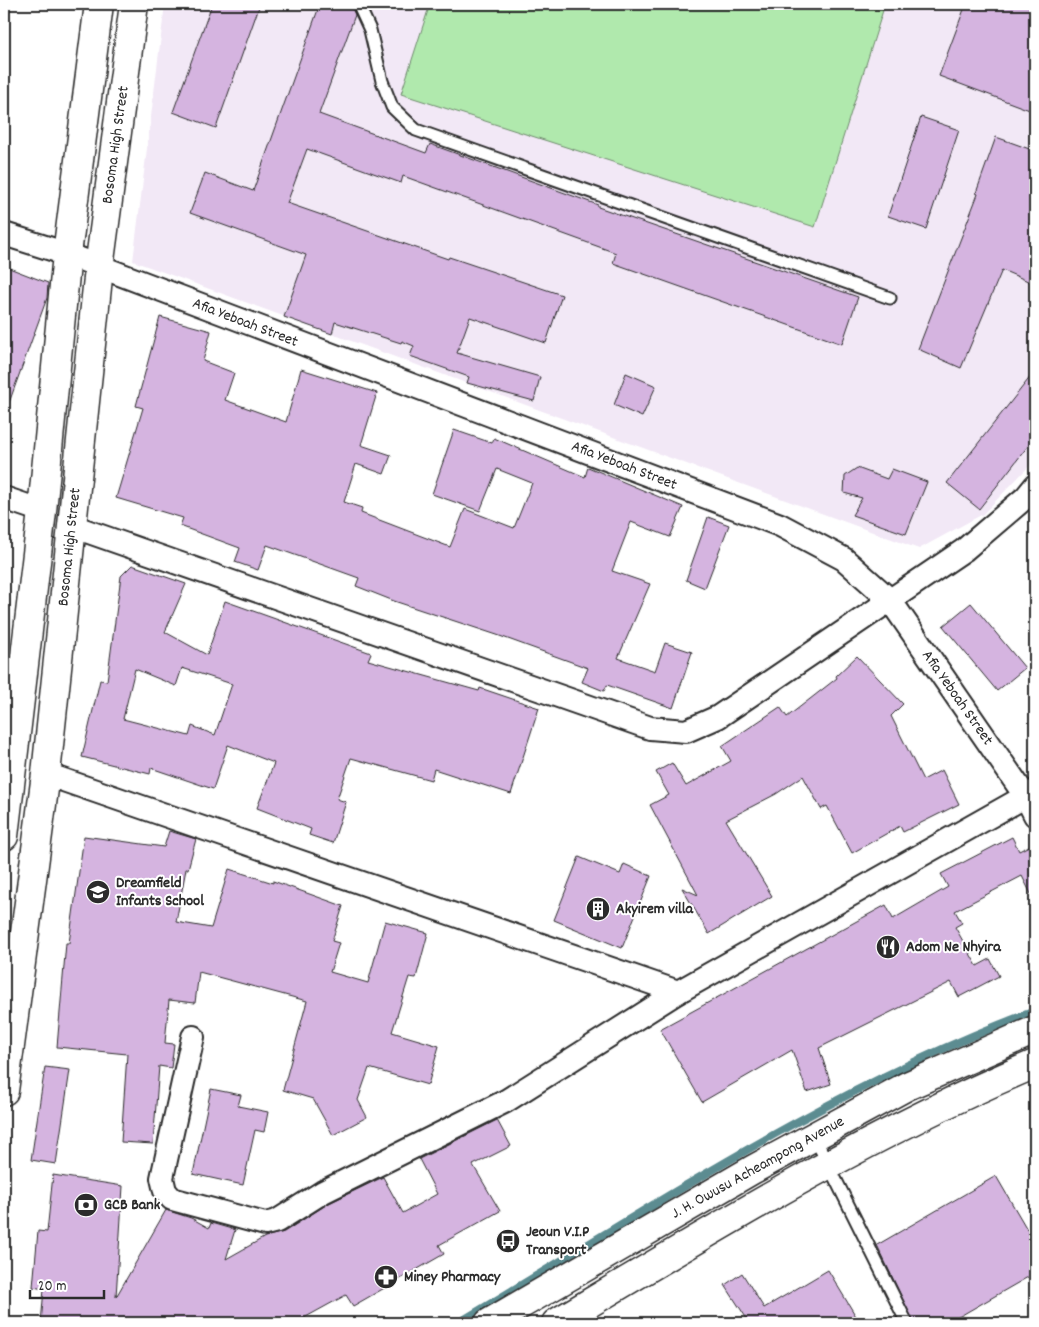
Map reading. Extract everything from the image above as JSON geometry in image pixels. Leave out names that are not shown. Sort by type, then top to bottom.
[{"type":"street","name":"Bosoma High Street","points":[[4,836],[8,763],[42,511],[67,254],[99,4]]},
{"type":"street","name":"Bosoma High Street","points":[[4,1091],[46,774],[99,268],[134,4]]},
{"type":"street","name":"Afia Yeboah Street","points":[[4,234],[67,254],[99,268],[780,525],[844,559],[890,600],[1032,801]]},
{"type":"street","points":[[72,526],[650,728],[686,731],[718,717],[964,550],[1026,497],[1035,486]]},
{"type":"street","points":[[4,498],[42,511]]},
{"type":"street","points":[[46,774],[678,992]]},
{"type":"street","points":[[194,1037],[162,1178],[165,1190],[172,1199],[265,1224],[277,1221],[323,1192],[506,1101],[678,992],[1032,801]]},
{"type":"street","name":"J. H. Owusu Acheampong Avenue","points":[[488,1323],[814,1136],[906,1086],[1035,1030]]},
{"type":"street","name":"J. H. Owusu Acheampong Avenue","points":[[556,1323],[684,1247],[830,1165],[947,1102],[1035,1064]]},
{"type":"lane","points":[[358,4],[370,30],[382,81],[392,107],[416,130],[890,298]]},
{"type":"lane","points":[[814,1136],[907,1323]]},
{"type":"shaded area","points":[[165,4],[1035,4],[1035,460],[983,514],[919,549],[133,261]]},
{"type":"green space","points":[[430,4],[885,4],[815,227],[401,94]]},
{"type":"building","points":[[212,4],[260,4],[216,128],[173,112]]},
{"type":"building","points":[[320,4],[351,5],[355,15],[319,114],[426,153],[430,144],[598,205],[598,207],[858,297],[842,344],[613,263],[616,253],[403,176],[401,183],[307,149],[287,203],[448,259],[449,257],[562,295],[546,343],[470,317],[457,353],[540,377],[534,401],[467,383],[469,377],[410,356],[414,346],[402,341],[401,343],[335,322],[332,334],[284,317],[306,255],[190,213],[205,173],[253,191]]},
{"type":"building","points":[[966,4],[1035,4],[1035,112],[939,76]]},
{"type":"building","points":[[921,117],[959,130],[926,229],[888,216]]},
{"type":"building","points":[[996,137],[1035,151],[1035,284],[1002,270],[961,368],[918,349],[978,194],[976,193]]},
{"type":"building","points":[[4,266],[48,283],[47,298],[6,411],[4,411]]},
{"type":"building","points":[[160,317],[211,331],[203,361],[234,373],[225,400],[286,422],[301,369],[377,393],[361,445],[391,455],[384,474],[356,464],[344,502],[362,508],[361,513],[450,547],[465,509],[514,528],[532,483],[497,469],[480,511],[432,494],[454,430],[492,443],[494,438],[585,477],[588,467],[683,507],[670,537],[631,522],[612,571],[650,584],[618,658],[655,671],[665,643],[692,652],[673,708],[607,685],[604,691],[582,682],[588,668],[394,601],[356,586],[359,578],[267,545],[258,570],[235,562],[240,548],[180,526],[183,518],[116,498],[143,408],[136,406]]},
{"type":"building","points":[[1035,371],[1035,437],[979,509],[947,483]]},
{"type":"building","points":[[626,373],[656,386],[642,417],[614,405]]},
{"type":"building","points":[[857,468],[887,479],[892,469],[927,482],[906,534],[852,515],[862,498],[844,493],[845,476]]},
{"type":"building","points":[[708,517],[729,525],[705,588],[686,580]]},
{"type":"building","points":[[132,565],[186,584],[165,632],[207,655],[225,601],[371,653],[368,660],[479,691],[480,688],[539,708],[511,794],[434,769],[431,780],[351,758],[337,799],[346,802],[333,843],[309,835],[311,829],[257,808],[274,763],[228,745],[213,789],[151,768],[150,774],[82,757],[100,680],[107,681],[121,576]],"holes":[[[182,668],[232,684],[215,735],[192,726],[189,736],[123,719],[135,669],[176,686]]]},
{"type":"building","points":[[971,603],[1025,668],[997,691],[943,626]]},
{"type":"building","points":[[857,656],[903,704],[891,716],[923,780],[942,770],[959,804],[903,832],[900,826],[852,853],[827,806],[821,809],[803,776],[776,794],[726,820],[772,896],[709,934],[682,888],[698,895],[650,805],[669,795],[656,772],[672,763],[686,786],[731,761],[722,746],[780,707],[787,717],[837,678],[836,676]]},
{"type":"building","points":[[169,831],[196,839],[188,869],[186,869],[176,922],[211,928],[229,869],[273,883],[273,881],[343,906],[332,941],[339,943],[330,972],[368,983],[385,921],[428,933],[416,978],[409,977],[392,1032],[439,1046],[428,1085],[369,1068],[358,1100],[367,1117],[333,1135],[313,1099],[283,1090],[307,1001],[199,972],[195,1003],[169,1000],[165,1043],[174,1044],[171,1068],[159,1066],[153,1144],[121,1142],[127,1054],[57,1047],[66,943],[69,943],[84,836],[164,847]]},
{"type":"building","points":[[1012,837],[1019,851],[1035,843],[1035,902],[1022,876],[955,911],[962,923],[955,927],[977,966],[990,959],[999,976],[959,997],[951,982],[819,1048],[831,1084],[807,1092],[792,1050],[702,1102],[660,1029],[886,905],[893,919],[948,887],[941,874]]},
{"type":"building","name":"Akyirem villa","points":[[579,857],[620,874],[624,864],[651,876],[622,948],[554,920]]},
{"type":"building","points":[[45,1067],[70,1070],[56,1164],[31,1160]]},
{"type":"building","points":[[211,1089],[241,1095],[238,1106],[268,1112],[264,1132],[255,1130],[243,1185],[193,1174]]},
{"type":"building","points":[[497,1120],[511,1146],[473,1165],[500,1211],[439,1245],[444,1254],[353,1306],[346,1295],[295,1323],[41,1323],[44,1289],[33,1287],[38,1231],[47,1232],[53,1175],[123,1186],[116,1297],[166,1210],[191,1218],[209,1228],[211,1223],[235,1230],[226,1259],[265,1237],[284,1232],[329,1203],[383,1177],[403,1213],[437,1194],[419,1159]]},
{"type":"building","points":[[996,1176],[1035,1243],[1035,1273],[948,1323],[914,1323],[877,1245]]},
{"type":"building","points":[[828,1270],[860,1323],[739,1323],[747,1319],[725,1285],[742,1273],[764,1308]]},
{"type":"waterway","points":[[458,1323],[668,1196],[812,1114],[885,1076],[960,1041],[1035,1011]]},
{"type":"place","name":"Dreamfield Infants School","points":[[98,892]]},
{"type":"place","name":"Akyirem villa","points":[[598,909]]},
{"type":"place","name":"Adom Ne Nhyira","points":[[888,947]]},
{"type":"place","name":"GCB Bank","points":[[86,1205]]},
{"type":"place","name":"Jeoun V.I.P Transport","points":[[508,1241]]},
{"type":"place","name":"Miney Pharmacy","points":[[386,1277]]}]
